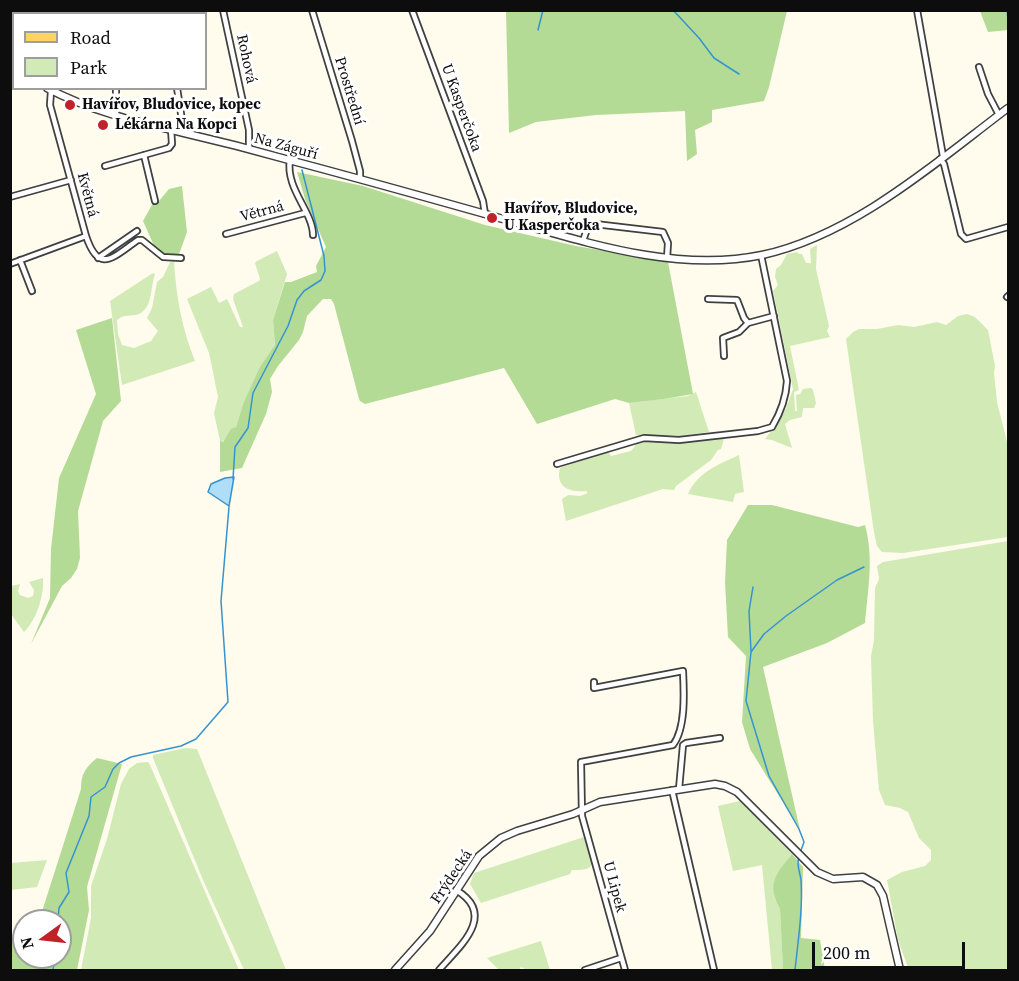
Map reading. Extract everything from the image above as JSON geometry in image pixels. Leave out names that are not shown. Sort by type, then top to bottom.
[{"type":"street","name":"Rohová","points":[[223,10],[249,130],[249,149]]},
{"type":"street","name":"Prostřední","points":[[312,10],[352,141],[360,179]]},
{"type":"street","name":"U Kasperčoka","points":[[412,10],[483,201],[485,214]]},
{"type":"street","points":[[917,10],[942,157],[960,234],[966,239],[1008,227]]},
{"type":"street","points":[[979,67],[988,94],[999,115]]},
{"type":"street","name":"Na Záguří","points":[[49,90],[116,116],[249,149],[583,241],[667,258],[714,260],[761,255],[796,245],[842,224],[899,188],[1008,108]]},
{"type":"street","name":"Květná","points":[[49,90],[50,105],[86,236],[93,253],[98,258]]},
{"type":"street","points":[[116,90],[116,116]]},
{"type":"street","points":[[177,90],[184,133]]},
{"type":"street","points":[[105,166],[169,148],[172,144],[171,129]]},
{"type":"street","points":[[144,155],[155,201]]},
{"type":"street","name":"Větrná","points":[[290,160],[290,176],[311,224],[313,235]]},
{"type":"street","points":[[10,197],[71,180]]},
{"type":"street","name":"Větrná","points":[[226,234],[305,213]]},
{"type":"street","points":[[583,241],[587,229],[595,224],[663,232],[668,243],[667,258]]},
{"type":"street","points":[[98,258],[137,231]]},
{"type":"street","points":[[10,264],[86,236]]},
{"type":"street","points":[[98,258],[104,260],[110,258],[138,240],[147,242],[163,257],[181,258]]},
{"type":"street","points":[[557,464],[644,438],[679,440],[758,431],[772,427],[782,409],[787,393],[787,381],[761,255]]},
{"type":"street","points":[[20,260],[32,291]]},
{"type":"street","points":[[708,299],[737,300],[748,323]]},
{"type":"street","points":[[724,356],[723,338],[739,332],[748,323],[774,316]]},
{"type":"street","name":"U Lipek","points":[[594,687],[683,671],[684,702],[679,738],[673,745],[581,762],[582,809],[625,970]]},
{"type":"street","points":[[714,970],[675,790],[683,745],[720,738]]},
{"type":"street","name":"Frýdecká","points":[[394,970],[415,950],[430,931],[479,856],[495,842],[510,834],[558,819],[600,802],[715,784],[732,789],[741,796],[803,859],[825,876],[833,879],[864,878],[877,885],[882,893],[900,970]]},
{"type":"street","points":[[439,970],[469,935],[474,922],[474,909],[469,900],[456,890]]},
{"type":"street","points":[[585,970],[621,958]]},
{"type":"green space","points":[[506,10],[787,11],[764,101],[712,110],[712,122],[695,130],[697,154],[687,161],[685,111],[596,115],[536,122],[509,133]]},
{"type":"green space","points":[[980,11],[1008,11],[1008,30],[988,32]]},
{"type":"green space","points":[[297,172],[363,186],[485,225],[576,246],[668,262],[693,394],[629,403],[615,399],[537,424],[504,368],[365,404],[359,399],[334,304],[331,299],[323,299],[307,316],[299,340],[270,379],[272,392],[266,414],[242,468],[220,472],[220,441],[223,442],[231,429],[236,427],[243,404],[260,367],[275,345],[273,320],[285,282],[317,272],[316,266],[326,247],[305,199]]},
{"type":"green space","points":[[182,186],[187,232],[178,257],[160,259],[143,221],[153,203],[159,201],[169,189]]},
{"type":"green space","points":[[817,245],[816,269],[830,337],[790,346],[799,390],[794,392],[795,411],[797,411],[796,395],[800,394],[803,389],[813,390],[816,403],[814,408],[803,408],[802,417],[785,424],[792,448],[765,439],[786,408],[793,389],[773,291],[778,285],[775,277],[776,269],[787,254],[797,252],[802,254],[806,263],[811,263],[810,249]]},
{"type":"green space","points":[[277,251],[287,274],[273,320],[275,345],[243,404],[236,427],[222,442],[214,413],[218,397],[209,353],[187,299],[211,287],[219,303],[227,299],[240,327],[243,327],[233,299],[234,294],[259,281],[255,263]]},
{"type":"green space","points":[[174,261],[180,312],[195,361],[122,385],[110,301],[153,273],[155,274],[150,299],[145,309],[141,313],[123,316],[117,320],[122,345],[134,348],[151,341],[158,331],[147,318],[152,308],[157,282],[163,277],[170,262]]},
{"type":"green space","points":[[967,314],[975,317],[988,330],[995,366],[997,402],[1008,446],[1008,537],[903,553],[882,552],[877,546],[874,532],[846,339],[859,329],[877,329],[898,325],[914,327],[937,322],[946,325],[958,316]]},
{"type":"green space","points":[[112,318],[121,401],[103,421],[78,511],[80,558],[77,569],[62,586],[31,644],[50,598],[51,549],[59,478],[96,394],[76,330]]},
{"type":"green space","points":[[696,392],[709,432],[681,436],[636,435],[629,403],[688,396]]},
{"type":"green space","points":[[724,439],[721,449],[674,490],[663,489],[566,521],[562,499],[568,495],[580,496],[588,493],[569,490],[565,487],[560,480],[560,468],[608,452],[611,456],[631,451],[638,442],[682,442]]},
{"type":"green space","points":[[739,455],[744,492],[735,494],[733,502],[688,494],[703,475]]},
{"type":"green space","points":[[748,505],[772,505],[858,527],[865,525],[868,537],[870,574],[865,623],[827,643],[763,667],[800,830],[750,749],[742,722],[746,656],[728,637],[725,582],[727,540]]},
{"type":"green space","points":[[1008,541],[1008,970],[909,970],[898,940],[887,880],[902,872],[925,866],[931,860],[931,850],[919,838],[908,812],[885,805],[879,790],[873,721],[871,656],[874,640],[875,588],[879,578],[877,566],[883,562]]},
{"type":"green space","points":[[43,578],[39,607],[33,621],[24,632],[11,614],[11,586],[20,584],[18,591],[20,595],[28,598],[33,596],[34,590],[29,582]]},
{"type":"green space","points":[[185,748],[197,749],[286,970],[244,970],[203,880],[153,758],[153,755]]},
{"type":"green space","points":[[97,758],[122,764],[87,887],[89,910],[77,970],[11,970],[11,938],[12,969],[72,969],[72,909],[43,909],[87,768]]},
{"type":"green space","points":[[148,762],[239,970],[81,970],[91,918],[91,886],[107,839],[121,784],[129,769],[137,763]]},
{"type":"green space","points":[[740,801],[792,854],[778,873],[774,886],[776,901],[780,909],[783,970],[772,970],[762,865],[733,871],[718,806]]},
{"type":"green space","points":[[584,837],[592,864],[586,869],[572,870],[570,874],[481,903],[470,884],[474,873]]},
{"type":"green space","points":[[792,854],[803,867],[801,938],[820,940],[825,970],[783,970],[780,909],[773,886],[777,874]]},
{"type":"green space","points":[[47,860],[37,887],[11,890],[11,863]]},
{"type":"green space","points":[[541,941],[550,970],[527,970],[521,967],[519,970],[499,970],[487,958]]},
{"type":"water","points":[[234,477],[229,506],[208,492],[211,484]]},
{"type":"waterway","points":[[538,30],[543,10]]},
{"type":"waterway","points":[[673,10],[714,58],[739,74]]},
{"type":"waterway","points":[[1007,10],[1008,20]]},
{"type":"waterway","points":[[233,479],[235,447],[248,428],[253,393],[288,326],[297,300],[304,291],[321,280],[325,271],[324,256],[302,170]]},
{"type":"waterway","points":[[59,909],[69,892],[66,873],[89,816],[91,797],[105,787],[113,769],[131,757],[181,746],[196,739],[228,702],[221,601],[229,507]]},
{"type":"waterway","points":[[800,853],[804,842],[769,776],[746,701],[751,652],[764,634],[786,616],[837,580],[864,567]]},
{"type":"waterway","points":[[751,651],[749,611],[753,587]]},
{"type":"waterway","points":[[795,970],[801,903],[799,857]]},
{"type":"place","name":"Havířov, Bludovice, kopec","points":[[70,105]]},
{"type":"place","name":"Lékárna Na Kopci","points":[[103,125]]},
{"type":"place","name":"Havířov, Bludovice, U Kasperčoka","points":[[492,218]]}]
